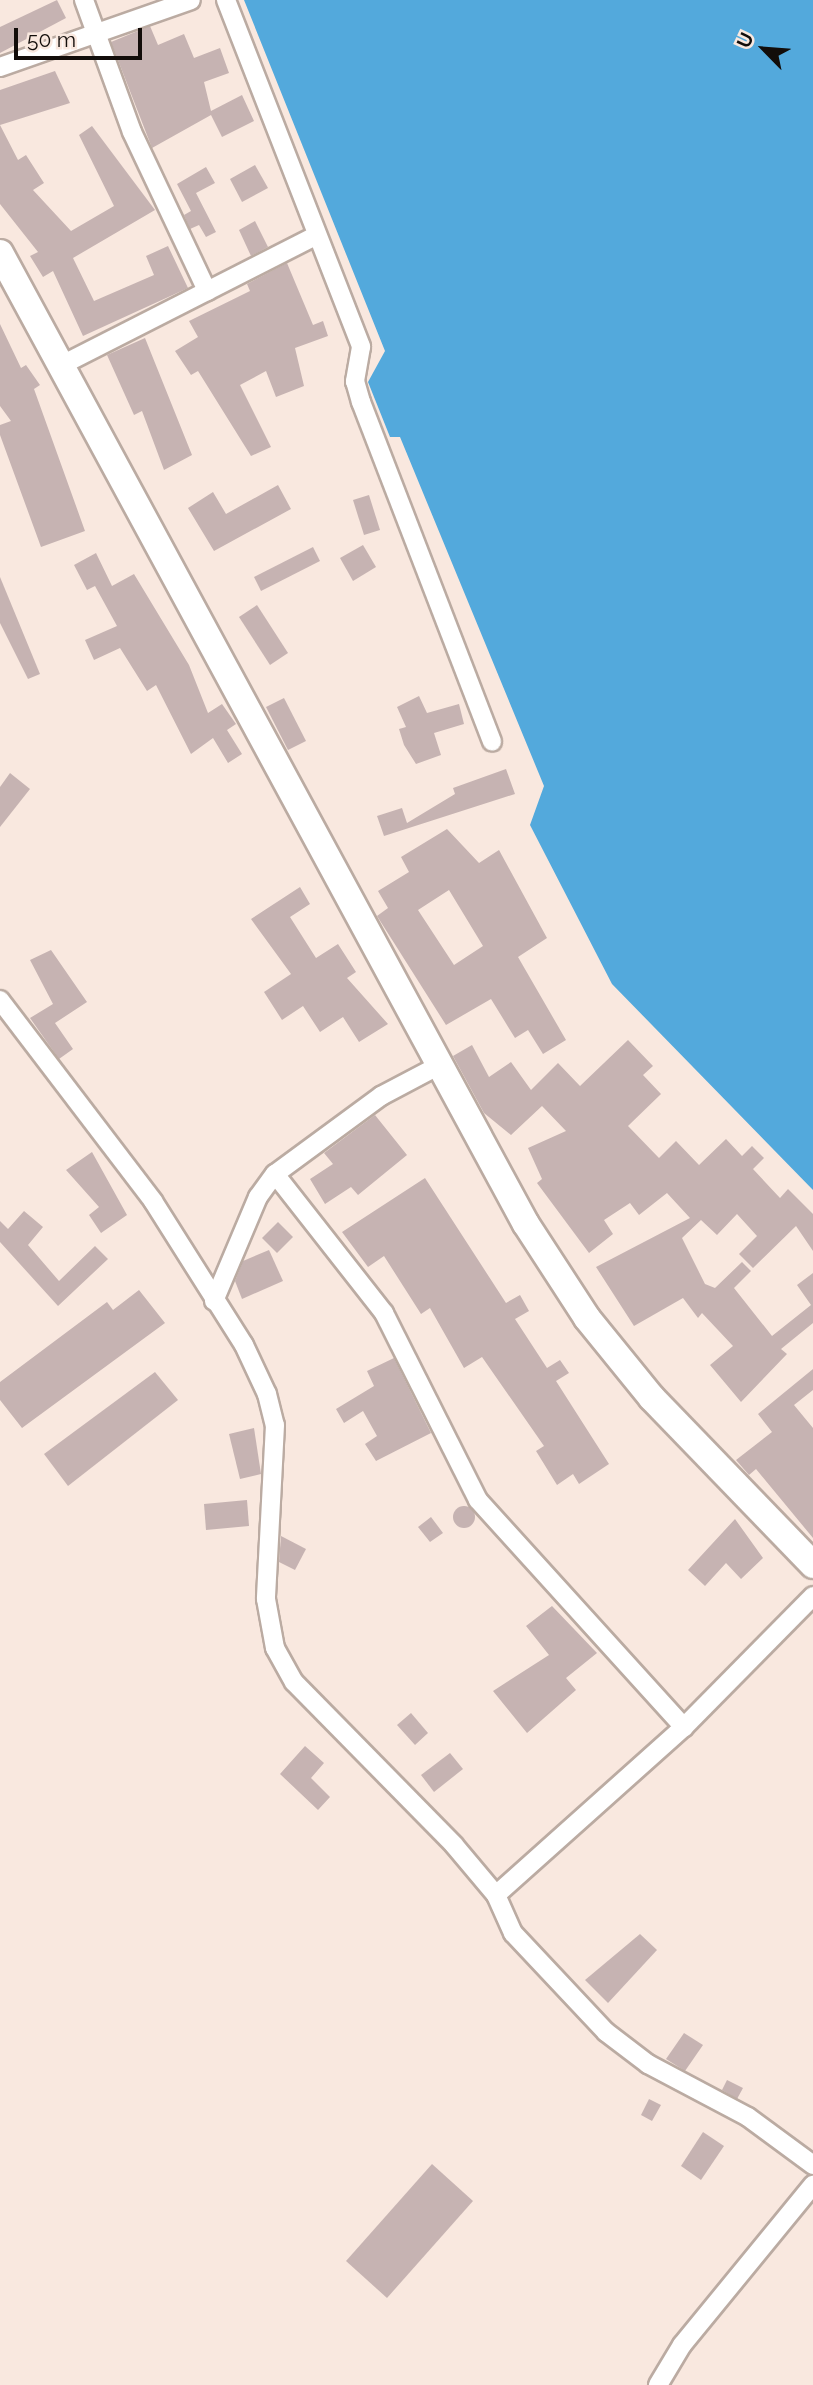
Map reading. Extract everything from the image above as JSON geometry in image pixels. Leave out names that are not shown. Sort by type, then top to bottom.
[{"type":"highway","points":[[0,253],[58,367],[438,1066],[587,1318],[652,1398],[813,1565]]},
{"type":"street","points":[[84,0],[94,34],[132,132],[207,291]]},
{"type":"street","points":[[0,67],[191,0]]},
{"type":"street","points":[[226,0],[315,236],[361,347],[355,381],[360,402],[492,742]]},
{"type":"street","points":[[58,367],[315,236]]},
{"type":"street","points":[[0,1000],[153,1201],[244,1345],[275,1425],[265,1553],[275,1648],[294,1682],[395,1780],[496,1895],[513,1933],[606,2032],[648,2064],[748,2117],[813,2165]]},
{"type":"street","points":[[214,1301],[258,1197],[275,1174],[380,1096],[438,1066]]},
{"type":"street","points":[[275,1174],[384,1313],[478,1500],[684,1727]]},
{"type":"street","points":[[496,1895],[684,1727],[813,1596]]},
{"type":"street","points":[[658,2385],[682,2346],[813,2185]]},
{"type":"water","points":[[244,0],[813,0],[813,1190],[612,984],[530,825],[544,786],[400,437],[390,437],[368,382],[385,351]]},
{"type":"building","points":[[57,0],[66,18],[0,53],[0,27]]},
{"type":"building","points":[[150,26],[158,45],[184,34],[194,58],[220,48],[229,73],[204,82],[211,111],[242,95],[254,121],[222,137],[211,115],[152,148],[111,42]]},
{"type":"building","points":[[55,71],[70,103],[0,125],[0,90]]},
{"type":"building","points":[[0,125],[18,160],[26,155],[44,183],[33,190],[71,231],[114,206],[79,135],[92,126],[155,210],[73,258],[94,301],[154,275],[146,256],[168,246],[188,288],[83,336],[53,271],[43,277],[30,256],[38,252],[0,204]]},
{"type":"building","points":[[255,165],[268,188],[242,202],[230,179]]},
{"type":"building","points":[[206,167],[215,183],[196,193],[216,232],[206,237],[199,225],[190,229],[184,215],[191,211],[177,184]]},
{"type":"building","points":[[255,221],[268,247],[251,256],[239,230]]},
{"type":"building","points":[[287,263],[313,325],[323,321],[328,336],[295,348],[304,386],[276,397],[266,371],[240,385],[271,447],[251,456],[198,371],[191,375],[175,351],[198,337],[189,321],[250,291],[247,284]]},
{"type":"building","points":[[0,324],[21,368],[26,365],[40,385],[34,389],[85,531],[41,547],[0,435],[0,425],[11,421],[0,406]]},
{"type":"building","points":[[145,338],[192,455],[164,470],[142,411],[134,415],[107,355]]},
{"type":"building","points":[[278,485],[291,509],[214,551],[188,508],[213,492],[226,514]]},
{"type":"building","points":[[369,495],[380,530],[364,535],[353,500]]},
{"type":"building","points":[[363,545],[376,567],[353,581],[340,558]]},
{"type":"building","points":[[313,547],[320,561],[261,591],[254,577]]},
{"type":"building","points":[[96,553],[112,586],[134,574],[189,665],[208,713],[222,704],[236,724],[227,730],[242,754],[228,763],[213,738],[191,754],[156,685],[147,691],[120,648],[94,660],[85,640],[117,626],[95,586],[87,590],[74,565]]},
{"type":"building","points":[[0,577],[40,674],[28,679],[0,623]]},
{"type":"building","points":[[257,605],[288,653],[270,665],[239,617]]},
{"type":"building","points":[[419,696],[427,713],[459,704],[464,724],[434,733],[441,755],[416,764],[404,745],[399,729],[406,727],[397,707]]},
{"type":"building","points":[[284,698],[306,741],[288,750],[266,707]]},
{"type":"building","points":[[506,769],[515,794],[384,836],[377,816],[402,808],[407,823],[455,794],[453,788]]},
{"type":"building","points":[[10,773],[30,789],[0,827],[0,787]]},
{"type":"building","points":[[447,829],[479,863],[499,850],[547,938],[518,957],[566,1040],[543,1054],[528,1030],[515,1038],[491,999],[446,1025],[377,916],[388,908],[378,891],[409,872],[401,857]],"holes":[[[449,890],[483,946],[454,965],[418,910]]]},
{"type":"building","points":[[300,887],[310,904],[290,917],[316,958],[338,944],[356,972],[347,978],[388,1024],[359,1042],[343,1017],[320,1032],[303,1006],[282,1020],[264,992],[291,974],[251,919]]},
{"type":"building","points":[[51,950],[87,1002],[55,1023],[73,1049],[59,1059],[30,1018],[53,1004],[30,960]]},
{"type":"building","points":[[628,1040],[653,1066],[643,1075],[661,1094],[628,1126],[659,1158],[676,1141],[699,1165],[726,1139],[742,1156],[752,1146],[764,1158],[753,1169],[780,1198],[788,1189],[813,1214],[813,1251],[796,1226],[753,1268],[739,1254],[757,1236],[737,1214],[717,1235],[701,1220],[682,1238],[705,1284],[715,1288],[742,1262],[751,1271],[734,1288],[772,1336],[811,1305],[797,1285],[813,1273],[813,1323],[781,1349],[787,1354],[741,1402],[710,1365],[733,1346],[702,1313],[698,1318],[683,1298],[634,1326],[596,1267],[690,1218],[667,1193],[639,1215],[630,1203],[604,1220],[613,1234],[589,1253],[537,1183],[542,1179],[528,1148],[566,1131],[542,1106],[511,1135],[484,1113],[453,1056],[472,1045],[489,1077],[511,1062],[531,1090],[558,1063],[580,1086]]},
{"type":"building","points":[[375,1115],[407,1155],[358,1195],[351,1187],[325,1204],[310,1179],[333,1164],[324,1153]]},
{"type":"building","points":[[92,1152],[127,1215],[101,1233],[89,1215],[99,1207],[66,1170]]},
{"type":"building","points":[[425,1178],[506,1303],[520,1295],[529,1311],[515,1319],[547,1368],[560,1360],[569,1373],[556,1381],[609,1464],[579,1484],[573,1474],[557,1485],[536,1451],[544,1446],[482,1357],[464,1368],[430,1308],[421,1314],[384,1256],[368,1267],[342,1232]]},
{"type":"building","points":[[24,1211],[43,1227],[28,1245],[59,1281],[95,1246],[108,1259],[58,1306],[0,1242],[0,1221],[8,1229]]},
{"type":"building","points":[[278,1222],[293,1237],[277,1253],[262,1238]]},
{"type":"building","points":[[269,1250],[283,1281],[242,1299],[235,1281],[243,1261]]},
{"type":"building","points":[[139,1290],[165,1323],[22,1428],[0,1400],[0,1382],[107,1302],[113,1310]]},
{"type":"building","points":[[394,1358],[431,1433],[376,1461],[365,1444],[377,1436],[363,1411],[344,1423],[336,1409],[374,1386],[367,1371]]},
{"type":"building","points":[[813,1369],[813,1390],[794,1405],[813,1428],[813,1538],[756,1469],[749,1475],[736,1460],[772,1432],[758,1414]]},
{"type":"building","points":[[155,1372],[178,1400],[68,1486],[44,1454]]},
{"type":"building","points":[[254,1428],[261,1474],[240,1479],[229,1434]]},
{"type":"building","points":[[247,1500],[249,1526],[206,1530],[204,1504]]},
{"type":"building","points":[[464,1506],[472,1509],[475,1517],[472,1525],[464,1528],[456,1525],[453,1517],[456,1509]]},
{"type":"building","points":[[431,1517],[443,1533],[430,1542],[418,1527]]},
{"type":"building","points":[[735,1519],[763,1558],[741,1579],[726,1563],[705,1586],[688,1570]]},
{"type":"building","points":[[281,1536],[306,1549],[295,1570],[279,1562]]},
{"type":"building","points":[[552,1606],[597,1653],[566,1678],[576,1690],[527,1733],[493,1691],[549,1655],[526,1626]]},
{"type":"building","points":[[411,1713],[428,1733],[415,1745],[397,1725]]},
{"type":"building","points":[[305,1746],[324,1763],[311,1778],[330,1797],[318,1810],[280,1774]]},
{"type":"building","points":[[450,1753],[463,1769],[434,1792],[421,1775]]},
{"type":"building","points":[[640,1934],[657,1950],[608,2003],[585,1980]]},
{"type":"building","points":[[684,2033],[703,2045],[685,2071],[666,2059]]},
{"type":"building","points":[[727,2080],[743,2088],[737,2099],[722,2090]]},
{"type":"building","points":[[649,2099],[661,2105],[652,2121],[641,2115]]},
{"type":"building","points":[[703,2132],[724,2146],[701,2180],[681,2166]]},
{"type":"building","points":[[432,2164],[473,2201],[387,2298],[346,2261]]}]
